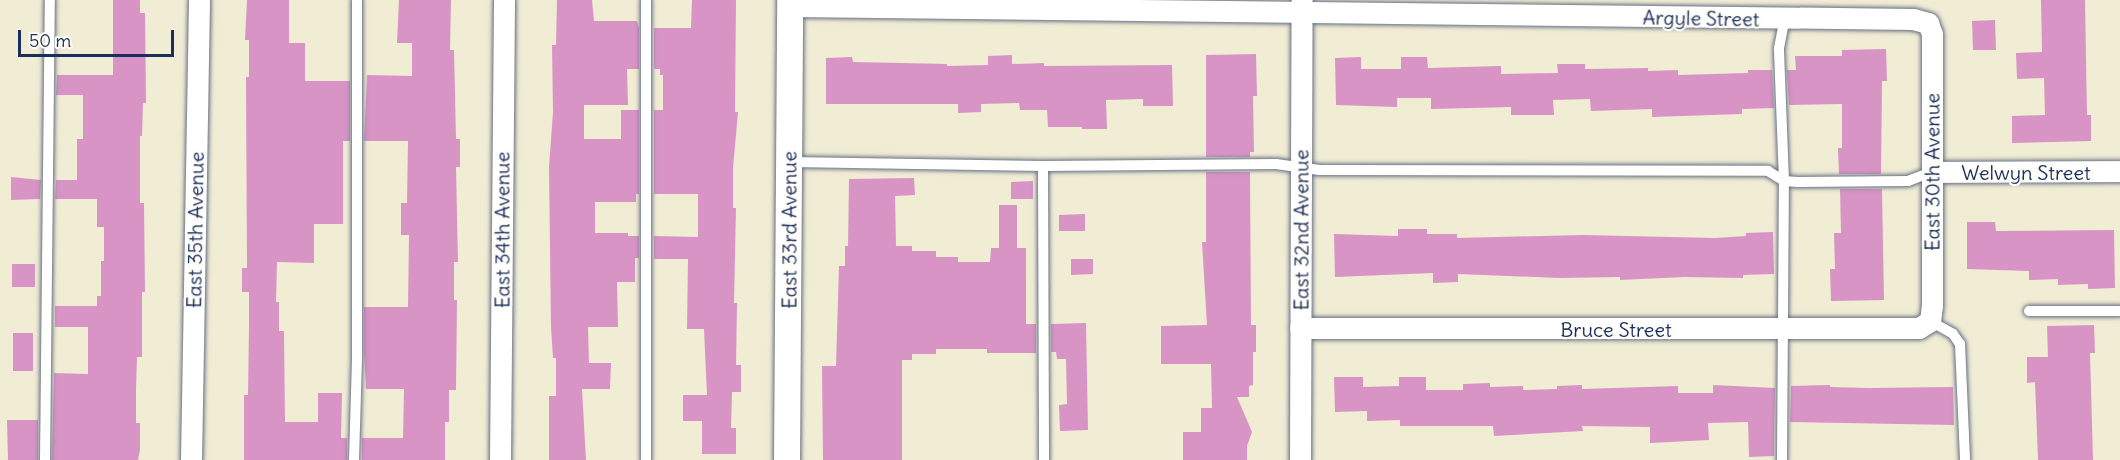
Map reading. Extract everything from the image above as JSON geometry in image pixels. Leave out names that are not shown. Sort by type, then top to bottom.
[{"type":"street","name":"East 35th Avenue","points":[[191,460],[199,0]]},
{"type":"street","name":"East 34th Avenue","points":[[500,460],[504,0]]},
{"type":"street","name":"Argyle Street","points":[[790,3],[1785,9],[1913,19],[1928,23]]},
{"type":"street","name":"East 33rd Avenue","points":[[787,460],[790,3]]},
{"type":"street","name":"East 32nd Avenue","points":[[1300,460],[1302,6]]},
{"type":"street","name":"East 30th Avenue","points":[[1928,23],[1932,34],[1930,321]]},
{"type":"street","name":"Welwyn Street","points":[[1932,172],[2120,171]]},
{"type":"street","name":"Bruce Street","points":[[1300,328],[1919,328],[1930,321]]},
{"type":"lane","points":[[45,460],[50,0]]},
{"type":"lane","points":[[354,460],[357,358],[357,0]]},
{"type":"lane","points":[[646,0],[646,460]]},
{"type":"lane","points":[[1782,460],[1784,181],[1779,48],[1785,9]]},
{"type":"lane","points":[[789,162],[1043,166],[1276,164],[1320,170],[1768,171],[1784,181],[1908,181],[1932,172]]},
{"type":"lane","points":[[1043,166],[1044,460]]},
{"type":"lane","points":[[2029,312],[2120,311]]},
{"type":"lane","points":[[1930,321],[1953,334],[1960,344],[1965,460]]},
{"type":"building","points":[[113,0],[140,0],[140,13],[145,13],[146,103],[143,103],[142,136],[140,136],[140,203],[144,203],[145,292],[142,292],[142,357],[137,357],[136,389],[136,423],[140,423],[140,450],[138,460],[52,460],[54,373],[88,374],[88,327],[55,327],[55,306],[97,306],[97,296],[101,296],[101,261],[104,261],[104,227],[97,227],[97,199],[55,199],[56,180],[77,180],[77,139],[83,139],[83,95],[56,95],[57,75],[113,75]]},
{"type":"building","points":[[247,0],[289,0],[289,43],[305,43],[305,81],[350,81],[350,141],[343,141],[343,224],[314,224],[314,263],[277,262],[276,302],[279,302],[279,331],[284,331],[285,422],[318,422],[318,393],[342,393],[341,438],[347,438],[347,460],[244,460],[244,395],[248,395],[249,327],[249,292],[242,292],[242,268],[247,268],[246,77],[249,77],[249,40],[245,40]]},
{"type":"building","points":[[399,0],[451,0],[450,50],[454,50],[456,139],[460,139],[460,167],[456,167],[458,262],[454,262],[454,300],[457,300],[456,390],[449,390],[449,422],[445,422],[445,460],[362,460],[362,438],[403,438],[404,389],[366,389],[364,352],[364,307],[408,307],[409,235],[401,235],[401,203],[407,203],[408,141],[364,141],[367,75],[412,76],[412,43],[397,43]]},
{"type":"building","points":[[557,0],[592,0],[594,21],[637,21],[639,28],[639,69],[627,69],[628,105],[584,105],[584,139],[621,139],[621,110],[639,110],[639,194],[636,194],[636,202],[595,202],[595,233],[628,233],[628,236],[639,236],[639,258],[635,258],[635,282],[617,282],[618,327],[588,327],[589,363],[611,363],[610,389],[582,389],[586,460],[549,460],[549,396],[556,396],[556,358],[553,358],[551,327],[549,167],[553,112],[552,45],[556,45]]},
{"type":"building","points":[[692,0],[736,0],[735,112],[738,112],[733,168],[733,208],[736,208],[734,303],[737,303],[736,365],[741,365],[741,392],[732,392],[731,428],[736,428],[736,454],[702,454],[702,421],[683,421],[683,395],[707,395],[704,329],[687,329],[688,259],[654,259],[654,236],[698,237],[698,194],[654,194],[654,110],[663,110],[663,75],[660,75],[660,69],[654,69],[654,28],[691,28]]},
{"type":"building","points":[[2041,0],[2085,0],[2087,115],[2091,115],[2091,141],[2012,143],[2012,116],[2045,115],[2044,78],[2017,79],[2016,53],[2042,52]]},
{"type":"building","points":[[1995,20],[1996,50],[1973,50],[1972,21]]},
{"type":"building","points":[[1886,49],[1887,81],[1882,81],[1881,174],[1839,174],[1838,148],[1842,148],[1842,104],[1789,105],[1787,70],[1796,70],[1795,56],[1842,56],[1842,50]]},
{"type":"building","points":[[1256,54],[1257,96],[1253,96],[1254,152],[1250,152],[1250,157],[1206,157],[1206,55]]},
{"type":"building","points":[[1012,55],[1012,64],[1044,63],[1044,66],[1172,65],[1173,106],[1143,106],[1143,99],[1106,100],[1107,129],[1082,129],[1082,127],[1048,127],[1047,110],[1020,110],[1019,103],[981,104],[981,112],[958,113],[958,104],[826,104],[826,58],[852,57],[853,62],[947,64],[947,66],[988,65],[988,56]]},
{"type":"building","points":[[1361,57],[1361,69],[1401,69],[1401,57],[1427,57],[1428,68],[1501,66],[1501,74],[1558,73],[1557,64],[1585,64],[1585,69],[1678,70],[1678,75],[1772,70],[1774,108],[1742,109],[1742,114],[1652,117],[1652,109],[1591,111],[1590,99],[1553,100],[1554,115],[1511,115],[1511,107],[1431,109],[1431,98],[1397,98],[1397,107],[1336,105],[1335,58]]},
{"type":"building","points":[[1206,172],[1250,172],[1251,325],[1256,325],[1256,352],[1253,352],[1253,385],[1249,386],[1249,397],[1237,397],[1252,432],[1247,446],[1247,460],[1183,460],[1183,432],[1201,432],[1201,408],[1212,408],[1211,364],[1161,364],[1161,326],[1207,325],[1202,242],[1206,242]]},
{"type":"building","points":[[11,177],[41,180],[40,199],[11,200]]},
{"type":"building","points":[[914,178],[915,195],[895,196],[896,246],[912,246],[912,251],[936,251],[936,257],[958,257],[958,262],[990,262],[991,248],[999,248],[999,205],[1017,205],[1017,248],[1026,248],[1026,324],[1036,324],[1036,353],[987,353],[987,349],[936,349],[936,354],[912,354],[912,360],[902,360],[902,460],[823,460],[822,366],[836,366],[839,266],[845,266],[845,246],[848,246],[849,179]]},
{"type":"building","points":[[1033,181],[1033,199],[1011,199],[1011,182]]},
{"type":"building","points":[[1840,189],[1882,189],[1884,300],[1831,301],[1830,269],[1835,269],[1834,233],[1841,233]]},
{"type":"building","points":[[1085,214],[1085,231],[1059,231],[1059,215]]},
{"type":"building","points":[[1967,222],[1995,222],[1996,231],[2114,230],[2115,288],[2088,289],[2088,284],[2058,285],[2058,279],[2029,280],[2029,271],[1967,269]]},
{"type":"building","points":[[1398,229],[1427,229],[1427,234],[1457,234],[1457,238],[1583,235],[1715,238],[1773,232],[1774,274],[1743,275],[1743,278],[1684,277],[1620,280],[1620,277],[1560,278],[1458,274],[1458,282],[1433,283],[1433,273],[1335,277],[1334,234],[1398,236]]},
{"type":"building","points":[[1071,259],[1093,259],[1093,274],[1071,275]]},
{"type":"building","points":[[12,264],[35,264],[35,287],[12,287]]},
{"type":"building","points":[[1086,323],[1088,430],[1060,431],[1059,405],[1067,404],[1066,359],[1057,359],[1056,352],[1051,352],[1051,324]]},
{"type":"building","points":[[2094,325],[2095,353],[2090,353],[2093,460],[2038,460],[2035,382],[2027,383],[2027,357],[2048,357],[2047,326]]},
{"type":"building","points":[[13,333],[33,333],[33,371],[13,371]]},
{"type":"building","points":[[1334,377],[1363,377],[1363,387],[1399,386],[1399,377],[1426,377],[1426,390],[1463,390],[1463,384],[1490,383],[1490,387],[1523,386],[1523,390],[1557,389],[1557,386],[1582,385],[1582,389],[1678,386],[1678,393],[1713,393],[1713,385],[1775,388],[1774,456],[1749,457],[1748,422],[1708,423],[1709,440],[1650,443],[1650,427],[1582,426],[1583,431],[1494,436],[1493,426],[1400,426],[1400,420],[1367,421],[1367,411],[1335,412]]},
{"type":"building","points":[[1830,385],[1830,387],[1869,388],[1953,387],[1954,425],[1790,422],[1791,386]]},
{"type":"building","points":[[7,420],[38,420],[38,460],[8,460]]}]
